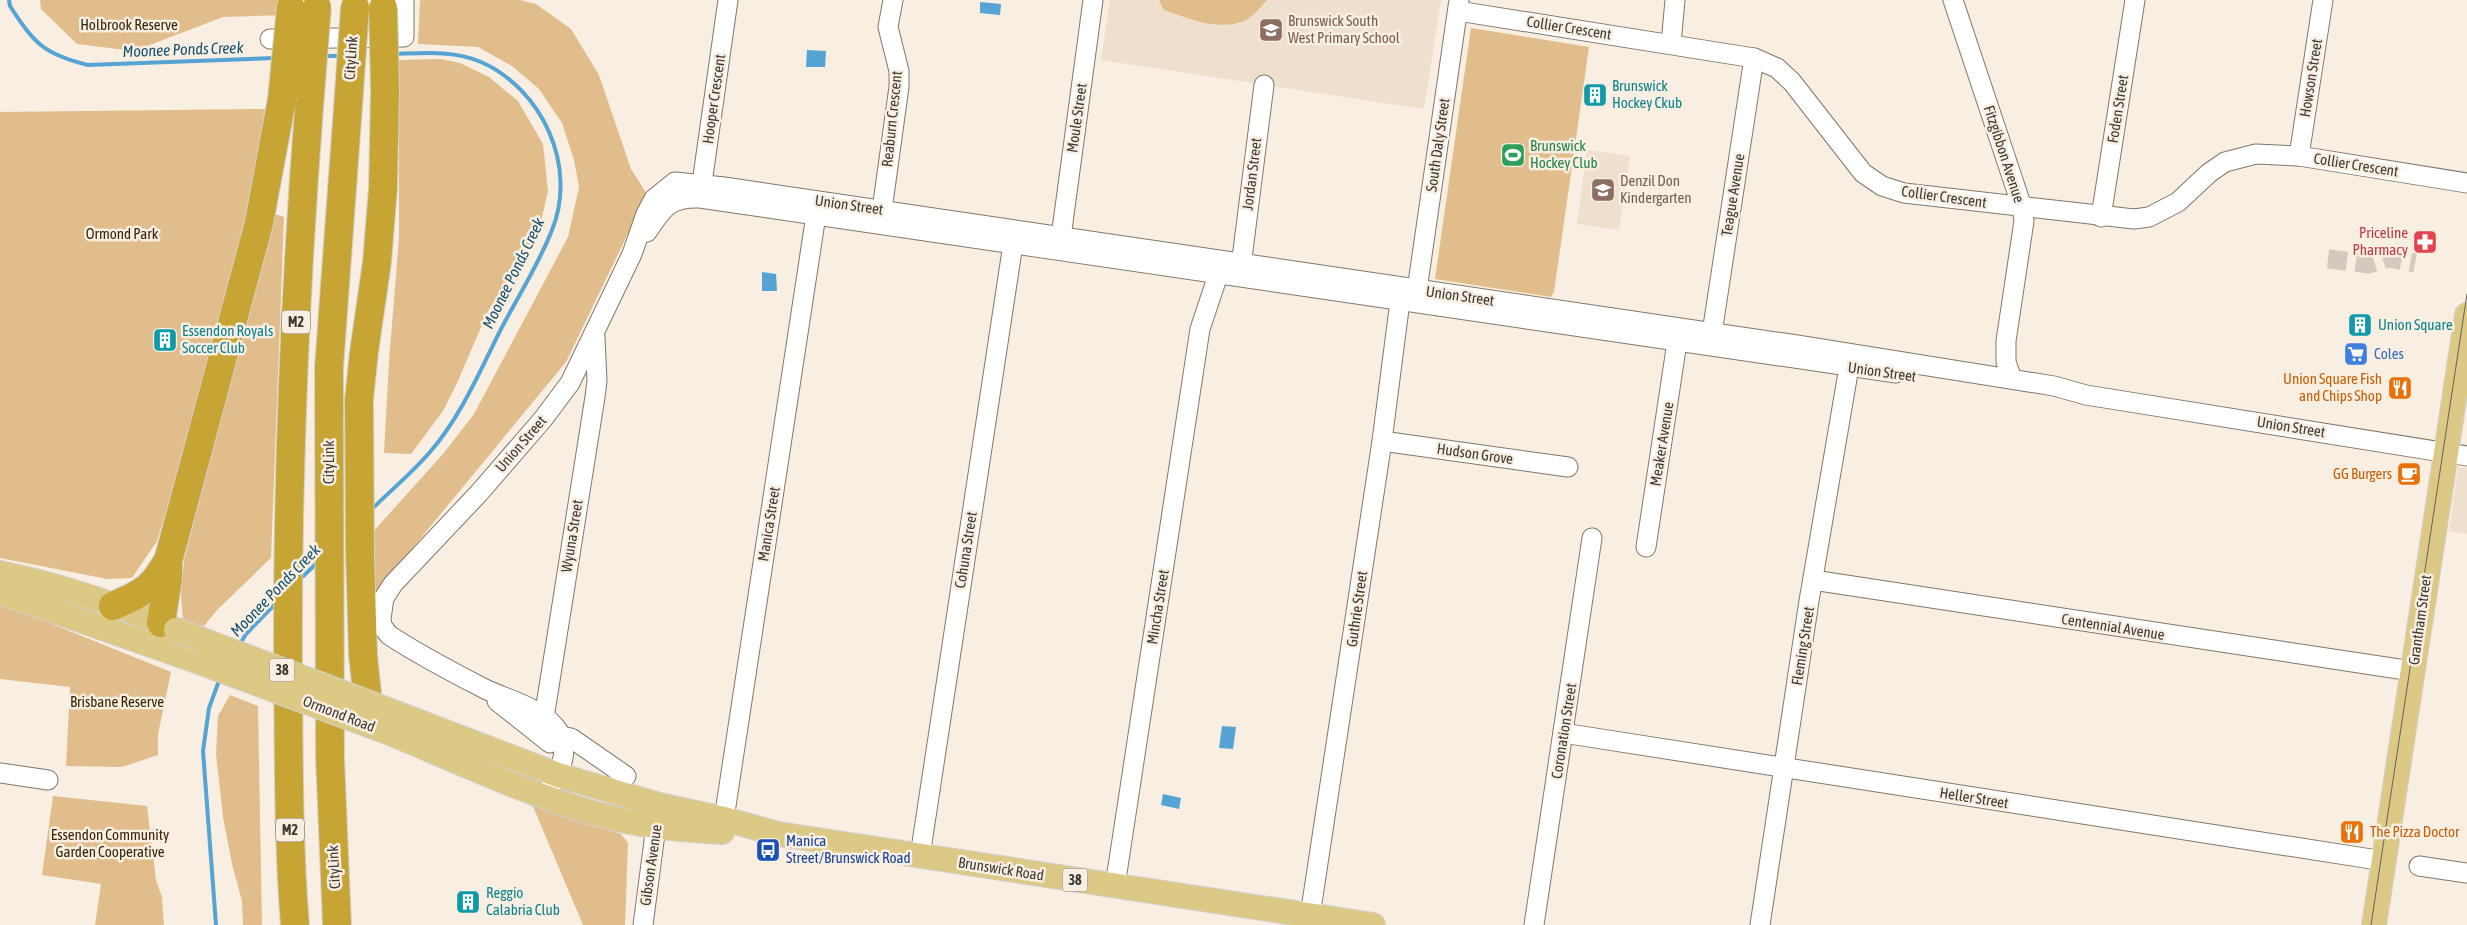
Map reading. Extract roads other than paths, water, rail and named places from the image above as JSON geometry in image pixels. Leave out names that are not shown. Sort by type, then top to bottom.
[{"type":"highway","points":[[364,710],[358,670],[363,655],[359,400],[377,262],[383,188],[385,90],[390,3]]},
{"type":"highway","points":[[166,638],[168,561],[259,223],[282,99],[304,4]]},
{"type":"highway","name":"M2","points":[[295,925],[290,829],[288,550],[299,235],[310,96],[304,4]]},
{"type":"highway","name":"CityLink","points":[[337,925],[330,758],[329,367],[355,4]]},
{"type":"highway","points":[[113,606],[138,595],[148,587],[168,561]]},
{"type":"main road","name":"Grantham Street","points":[[2374,925],[2412,672],[2456,454],[2467,314]]},
{"type":"main road","name":"Ormond Road","points":[[0,573],[25,578],[113,606],[166,638]]},
{"type":"main road","name":"Ormond Road","points":[[0,592],[166,638],[364,710],[553,773]]},
{"type":"main road","name":"Ormond Road","points":[[364,710],[554,799]]},
{"type":"main road","name":"Brunswick Road","points":[[553,773],[658,816],[1373,925]]},
{"type":"main road","name":"Brunswick Road","points":[[554,799],[631,822],[658,816]]},
{"type":"street","name":"Hooper Crescent","points":[[701,191],[728,0]]},
{"type":"street","name":"Reaburn Crescent","points":[[882,210],[899,86],[898,65],[888,27],[893,0]]},
{"type":"street","name":"Moule Street","points":[[1060,237],[1092,0]]},
{"type":"street","points":[[1671,44],[1675,0]]},
{"type":"street","name":"Fitzgibbon Avenue","points":[[1953,0],[2022,208],[2023,229],[2006,341],[2004,377]]},
{"type":"street","name":"Foden Street","points":[[2102,217],[2135,0]]},
{"type":"street","name":"Howson Street","points":[[2299,156],[2323,0]]},
{"type":"street","points":[[270,39],[404,37],[390,3]]},
{"type":"street","name":"Collier Crescent","points":[[1459,6],[1754,58],[1777,68],[1792,82],[1863,173],[1882,186],[1904,193],[2022,208],[2134,219],[2149,217],[2178,202],[2209,173],[2225,162],[2240,156],[2276,153],[2467,182]]},
{"type":"street","name":"South Daly Street","points":[[1417,290],[1459,6]]},
{"type":"street","name":"Teague Avenue","points":[[1712,333],[1754,58]]},
{"type":"street","name":"Jordan Street","points":[[1240,271],[1264,85]]},
{"type":"street","name":"Union Street","points":[[474,684],[389,635],[382,626],[380,612],[384,598],[393,584],[460,513],[543,419],[570,383],[595,335],[632,254],[646,214],[654,199],[676,182],[701,191],[816,215],[1060,237],[1400,301],[1679,335],[1712,333],[2004,377],[2054,386],[2086,395],[2456,454]]},
{"type":"street","name":"Union Street","points":[[701,191],[882,210],[928,225],[1013,244],[1218,275],[1240,271],[1417,290],[1679,335],[1849,367],[2052,396],[2086,395]]},
{"type":"street","name":"Manica Street","points":[[723,826],[816,215]]},
{"type":"street","name":"Cohuna Street","points":[[920,856],[1013,244]]},
{"type":"street","name":"Mincha Street","points":[[1115,886],[1200,329],[1199,272]]},
{"type":"street","name":"Mincha Street","points":[[1200,329],[1218,275]]},
{"type":"street","name":"Guthrie Street","points":[[1310,916],[1382,441],[1400,301]]},
{"type":"street","name":"Wyuna Street","points":[[552,736],[544,718],[595,397],[597,381],[595,335]]},
{"type":"street","name":"Meaker Avenue","points":[[1646,547],[1679,335]]},
{"type":"street","name":"Fleming Street","points":[[1760,925],[1813,580],[1849,367]]},
{"type":"street","name":"Hudson Grove","points":[[1382,441],[1568,467]]},
{"type":"street","name":"Coronation Street","points":[[1534,925],[1592,538]]},
{"type":"street","name":"Centennial Avenue","points":[[1813,580],[2412,672]]},
{"type":"street","points":[[474,684],[544,718]]},
{"type":"street","points":[[474,684],[552,736],[564,749],[553,773],[554,799]]},
{"type":"street","name":"Heller Street","points":[[1563,733],[2384,861]]},
{"type":"street","points":[[552,736],[571,738],[626,776]]},
{"type":"street","points":[[0,773],[48,780]]},
{"type":"street","name":"Gibson Avenue","points":[[643,925],[658,816]]},
{"type":"street","points":[[2419,866],[2467,873]]},
{"type":"water","points":[[980,2],[1001,4],[1000,15],[980,13]]},
{"type":"water","points":[[807,50],[826,51],[825,67],[806,67]]},
{"type":"water","points":[[762,272],[776,274],[777,291],[762,291]]},
{"type":"water","points":[[1222,726],[1236,727],[1233,749],[1219,748]]},
{"type":"water","points":[[1163,794],[1181,798],[1179,809],[1161,805]]},
{"type":"waterway","name":"Moonee Ponds Creek","points":[[9,0],[10,6],[18,19],[41,45],[60,56],[88,65],[275,58]]},
{"type":"waterway","name":"Moonee Ponds Creek","points":[[371,510],[430,452],[451,424],[547,243],[559,206],[560,181],[557,156],[549,132],[537,110],[503,74],[471,58],[438,53],[395,54]]},
{"type":"waterway","name":"Moonee Ponds Creek","points":[[322,56],[343,56]]},
{"type":"waterway","name":"Moonee Ponds Creek","points":[[299,580],[319,561]]},
{"type":"waterway","name":"Moonee Ponds Creek","points":[[240,644],[246,634],[278,601]]},
{"type":"waterway","name":"Moonee Ponds Creek","points":[[216,925],[203,751],[209,708],[220,678]]},
{"type":"tunnel","points":[[2328,259],[2369,264],[2389,258],[2415,263]]},
{"type":"tram line","points":[[2371,925],[2467,294]]},
{"type":"place","name":"Brunswick South West Primary School","points":[[1271,30]]},
{"type":"place","name":"Brunswick Hockey Ckub","points":[[1595,95]]},
{"type":"place","name":"Brunswick Hockey Club","points":[[1513,155]]},
{"type":"place","name":"Denzil Don Kindergarten","points":[[1603,190]]},
{"type":"place","name":"Priceline Pharmacy","points":[[2425,242]]},
{"type":"place","name":"Union Square","points":[[2360,325]]},
{"type":"place","name":"Essendon Royals Soccer Club","points":[[165,340]]},
{"type":"place","name":"Coles","points":[[2356,354]]},
{"type":"place","name":"Union Square Fish and Chips Shop","points":[[2400,388]]},
{"type":"place","name":"GG Burgers","points":[[2409,474]]},
{"type":"place","name":"The Pizza Doctor","points":[[2352,832]]},
{"type":"place","name":"Manica Street/Brunswick Road","points":[[768,850]]},
{"type":"place","name":"Reggio Calabria Club","points":[[468,902]]},
{"type":"park label","name":"Holbrook Reserve","points":[[129,25]]},
{"type":"park label","name":"Ormond Park","points":[[122,234]]},
{"type":"park label","name":"Brisbane Reserve","points":[[117,702]]},
{"type":"park label","name":"Essendon Community Garden Cooperative","points":[[110,844]]}]
